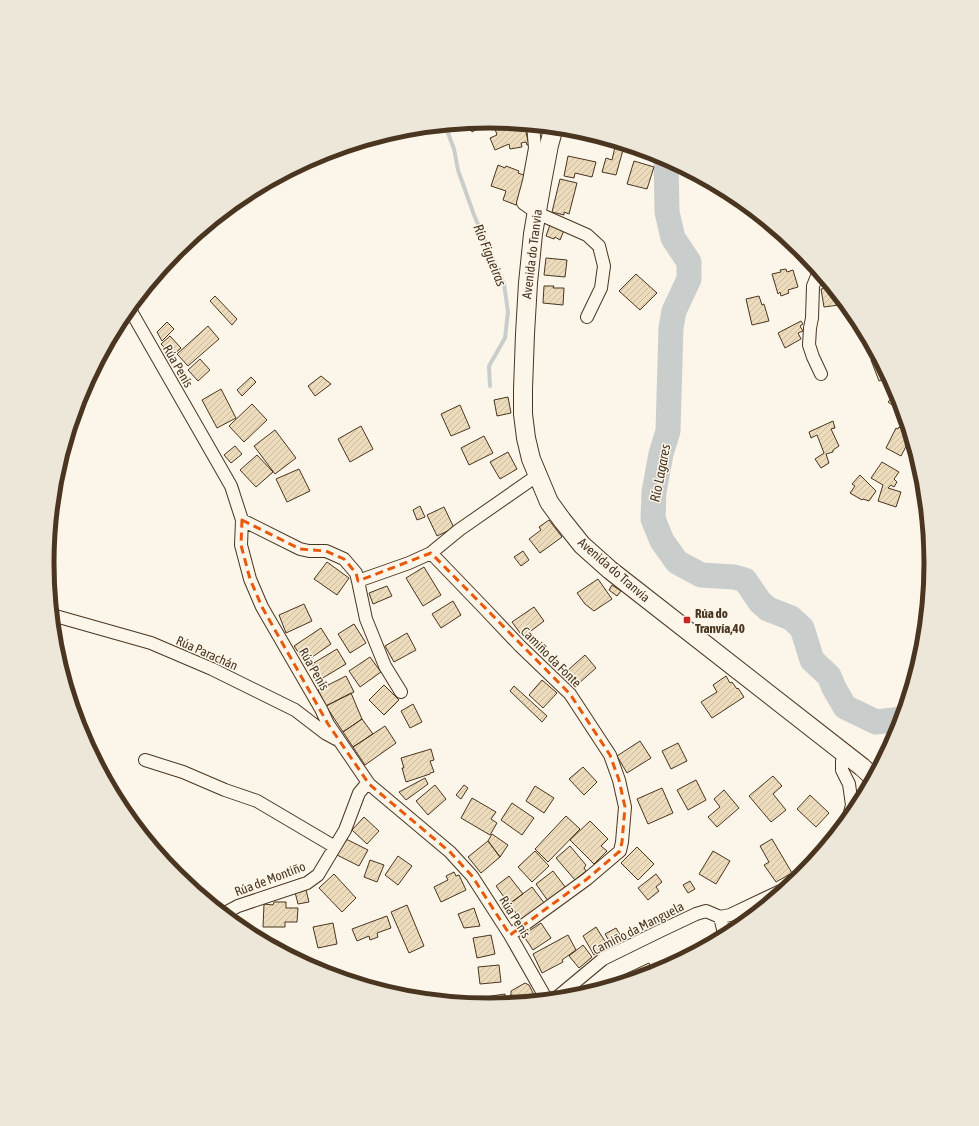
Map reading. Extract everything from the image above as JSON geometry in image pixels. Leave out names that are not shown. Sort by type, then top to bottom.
[{"type":"main road","name":"Avenida do Tranvia","points":[[553,132],[533,234],[524,334],[523,389],[523,414],[526,438],[531,459],[549,502],[582,545],[610,570],[870,775]]},
{"type":"street","points":[[534,130],[535,148],[523,203],[537,213],[587,235],[599,246],[604,266],[601,288],[587,316]]},
{"type":"street","points":[[817,276],[813,286],[810,345],[813,357],[821,374]]},
{"type":"street","name":"Rúa Penís","points":[[132,314],[231,486],[242,520],[242,545],[250,579],[262,607],[328,724],[369,784],[450,852],[472,876],[510,935],[544,995]]},
{"type":"street","points":[[358,581],[409,563],[431,553],[459,530],[538,475]]},
{"type":"street","points":[[242,520],[300,549],[310,551],[326,551],[344,559],[356,573],[366,619],[385,666],[401,692]]},
{"type":"street","name":"Camiño da Fonte","points":[[431,553],[520,646],[570,694],[610,755],[619,780],[625,807],[620,851],[588,879],[510,935]]},
{"type":"street","name":"Rúa Parachán","points":[[58,617],[151,644],[212,669],[295,710],[325,733],[339,740]]},
{"type":"street","points":[[845,754],[842,761],[842,770],[850,784],[852,805]]},
{"type":"street","points":[[145,760],[183,772],[225,790],[257,800],[335,847]]},
{"type":"street","name":"Rúa de Montiño","points":[[228,911],[238,906],[307,883],[318,875],[345,830],[359,793],[369,784]]},
{"type":"street","points":[[723,930],[720,917],[730,914],[772,894]]},
{"type":"street","name":"Camiño da Manguela","points":[[564,992],[603,959],[660,931],[696,914],[706,911],[720,917]]},
{"type":"highlighted area","points":[[242,520],[300,549],[326,551],[344,559],[356,573],[358,581],[431,553],[570,694],[610,755],[619,780],[625,807],[620,851],[587,879],[510,935],[472,876],[450,852],[369,784],[328,724],[262,607],[250,579],[241,545]]},
{"type":"building","points":[[470,128],[479,128],[472,132]]},
{"type":"building","points":[[495,128],[525,129],[529,145],[527,145],[526,142],[521,143],[522,147],[510,149],[509,144],[495,150],[490,138],[497,135]]},
{"type":"building","points":[[615,147],[623,150],[616,175],[602,172],[606,158],[612,160]]},
{"type":"building","points":[[568,156],[596,162],[592,177],[575,173],[574,178],[564,176]]},
{"type":"building","points":[[634,161],[654,167],[647,189],[627,184]]},
{"type":"building","points":[[498,165],[505,168],[506,166],[519,171],[518,173],[529,177],[516,205],[503,200],[506,191],[491,186]]},
{"type":"building","points":[[560,179],[577,183],[569,214],[564,212],[564,215],[552,212]]},
{"type":"building","points":[[551,222],[565,228],[560,240],[555,237],[554,239],[546,236]]},
{"type":"building","points":[[546,258],[567,260],[565,277],[544,275]]},
{"type":"building","points":[[786,269],[787,272],[793,270],[798,287],[788,290],[789,293],[781,296],[780,292],[778,294],[772,274]]},
{"type":"building","points":[[636,274],[657,293],[640,310],[619,291]]},
{"type":"building","points":[[544,286],[564,288],[563,305],[543,303]]},
{"type":"building","points":[[827,288],[839,305],[824,307],[821,289]]},
{"type":"building","points":[[215,296],[237,319],[232,325],[210,301]]},
{"type":"building","points":[[759,296],[762,305],[764,304],[769,321],[752,325],[746,299]]},
{"type":"building","points":[[801,321],[803,324],[800,326],[803,331],[798,333],[801,339],[785,348],[778,333]]},
{"type":"building","points":[[167,322],[174,329],[162,341],[157,332]]},
{"type":"building","points":[[208,326],[219,339],[188,366],[177,354]]},
{"type":"building","points":[[170,336],[181,348],[172,356],[161,344]]},
{"type":"building","points":[[874,358],[884,379],[879,381],[871,360]]},
{"type":"building","points":[[200,359],[210,370],[198,381],[188,370]]},
{"type":"building","points":[[321,376],[331,384],[315,396],[308,386]]},
{"type":"building","points":[[251,377],[256,382],[242,396],[237,390]]},
{"type":"building","points":[[221,389],[236,418],[217,428],[202,400]]},
{"type":"building","points":[[508,397],[511,413],[497,416],[494,400]]},
{"type":"building","points":[[892,397],[896,408],[888,402]]},
{"type":"building","points":[[252,404],[267,420],[244,442],[229,426]]},
{"type":"building","points":[[460,405],[470,428],[451,436],[441,414]]},
{"type":"building","points":[[833,421],[835,428],[831,429],[839,446],[833,450],[833,452],[826,454],[829,463],[821,468],[815,459],[824,453],[817,435],[811,438],[809,432]]},
{"type":"building","points":[[361,426],[373,449],[350,462],[338,439]]},
{"type":"building","points":[[899,427],[904,430],[908,443],[901,456],[886,448],[896,428],[898,429]]},
{"type":"building","points":[[275,430],[296,458],[275,474],[254,446]]},
{"type":"building","points":[[484,436],[493,453],[469,465],[461,448]]},
{"type":"building","points":[[235,446],[242,454],[231,463],[224,455]]},
{"type":"building","points":[[508,452],[517,469],[500,479],[490,462]]},
{"type":"building","points":[[257,455],[273,472],[256,487],[240,470]]},
{"type":"building","points":[[882,462],[899,472],[894,479],[897,482],[894,487],[891,485],[888,488],[901,492],[896,507],[878,501],[883,485],[871,478]]},
{"type":"building","points":[[299,469],[310,491],[287,502],[276,479]]},
{"type":"building","points":[[860,475],[876,491],[869,501],[862,500],[850,493],[855,486],[852,484]]},
{"type":"building","points":[[420,506],[425,517],[417,520],[413,510]]},
{"type":"building","points":[[444,507],[454,528],[437,536],[427,515]]},
{"type":"building","points":[[549,520],[562,537],[540,553],[529,539],[541,530],[539,527]]},
{"type":"building","points":[[523,551],[529,560],[521,566],[514,557]]},
{"type":"building","points":[[327,562],[349,578],[337,595],[314,579]]},
{"type":"building","points":[[424,567],[441,595],[423,606],[406,578]]},
{"type":"building","points":[[598,579],[612,599],[594,611],[585,604],[577,593]]},
{"type":"building","points":[[612,585],[621,591],[617,596],[609,590]]},
{"type":"building","points":[[387,586],[392,596],[373,604],[369,593]]},
{"type":"building","points":[[453,601],[461,615],[441,628],[432,614]]},
{"type":"building","points":[[304,604],[312,621],[286,633],[279,615]]},
{"type":"building","points":[[534,607],[544,621],[523,637],[512,622]]},
{"type":"building","points":[[354,624],[366,643],[350,653],[338,634]]},
{"type":"building","points":[[321,628],[331,644],[305,662],[294,646]]},
{"type":"building","points":[[407,633],[416,650],[394,662],[385,646]]},
{"type":"building","points":[[337,649],[346,664],[321,679],[312,664]]},
{"type":"building","points":[[585,655],[596,668],[578,684],[567,671]]},
{"type":"building","points":[[370,657],[381,672],[360,687],[349,671]]},
{"type":"building","points":[[346,676],[354,692],[326,706],[318,690]]},
{"type":"building","points":[[726,676],[730,683],[732,682],[737,689],[738,688],[744,697],[712,718],[701,702],[717,692],[713,685]]},
{"type":"building","points":[[542,680],[557,693],[543,708],[529,695]]},
{"type":"building","points":[[384,685],[399,700],[384,715],[369,700]]},
{"type":"building","points":[[514,686],[547,716],[542,722],[510,691]]},
{"type":"building","points":[[351,693],[362,719],[343,732],[326,706]]},
{"type":"building","points":[[413,704],[422,722],[410,728],[401,711]]},
{"type":"building","points":[[362,719],[373,734],[353,747],[343,732]]},
{"type":"building","points":[[385,726],[396,743],[365,765],[353,747]]},
{"type":"building","points":[[640,741],[651,758],[627,773],[617,756]]},
{"type":"building","points":[[678,743],[687,761],[671,769],[662,751]]},
{"type":"building","points":[[431,749],[434,760],[430,761],[434,772],[406,782],[401,758]]},
{"type":"building","points":[[583,767],[597,782],[584,795],[569,779]]},
{"type":"building","points":[[773,776],[782,786],[773,794],[786,810],[771,822],[749,796]]},
{"type":"building","points":[[425,778],[428,784],[406,800],[399,792]]},
{"type":"building","points":[[696,780],[706,800],[688,810],[677,790]]},
{"type":"building","points":[[435,785],[446,799],[428,815],[416,801]]},
{"type":"building","points":[[464,785],[468,788],[461,799],[456,795]]},
{"type":"building","points":[[535,786],[554,798],[544,813],[526,801]]},
{"type":"building","points":[[662,788],[673,813],[648,824],[637,799]]},
{"type":"building","points":[[724,790],[739,808],[717,827],[708,817],[720,807],[714,799]]},
{"type":"building","points":[[810,795],[829,813],[816,827],[797,809]]},
{"type":"building","points":[[472,798],[496,812],[491,819],[497,823],[490,835],[461,818]]},
{"type":"building","points":[[512,803],[534,818],[522,835],[501,820]]},
{"type":"building","points":[[566,816],[580,829],[548,862],[535,849]]},
{"type":"building","points":[[364,817],[379,831],[367,844],[352,830]]},
{"type":"building","points":[[590,821],[608,839],[601,846],[607,851],[594,864],[570,840]]},
{"type":"building","points":[[492,834],[508,845],[500,857],[488,841]]},
{"type":"building","points":[[346,839],[368,850],[359,866],[337,855]]},
{"type":"building","points":[[772,839],[792,873],[776,882],[764,865],[769,862],[760,846]]},
{"type":"building","points":[[488,841],[500,857],[481,873],[468,857]]},
{"type":"building","points":[[570,846],[586,865],[584,868],[586,871],[575,880],[556,858]]},
{"type":"building","points":[[637,847],[654,864],[638,880],[621,863]]},
{"type":"building","points":[[535,851],[549,866],[532,882],[518,867]]},
{"type":"building","points":[[713,851],[730,861],[716,884],[699,874]]},
{"type":"building","points":[[398,856],[412,866],[398,885],[385,875]]},
{"type":"building","points":[[370,860],[384,865],[377,882],[364,877]]},
{"type":"building","points":[[553,871],[566,888],[548,901],[536,884]]},
{"type":"building","points":[[454,872],[456,876],[459,875],[466,890],[441,902],[434,887],[448,880],[446,876]]},
{"type":"building","points":[[334,874],[356,898],[342,912],[319,888]]},
{"type":"building","points":[[656,874],[662,882],[656,887],[659,891],[648,900],[638,888]]},
{"type":"building","points":[[509,876],[523,894],[509,904],[496,886]]},
{"type":"building","points":[[690,881],[695,889],[688,893],[683,885]]},
{"type":"building","points":[[532,887],[545,904],[522,921],[509,904]]},
{"type":"building","points":[[306,890],[309,902],[298,904],[295,892]]},
{"type":"building","points":[[274,902],[286,902],[286,908],[298,908],[297,922],[285,922],[285,927],[263,927],[264,904],[273,905]]},
{"type":"building","points":[[407,905],[424,946],[409,953],[391,912]]},
{"type":"building","points":[[474,908],[480,926],[464,928],[458,914]]},
{"type":"building","points":[[387,916],[391,928],[377,933],[378,937],[370,940],[369,936],[357,941],[352,929]]},
{"type":"building","points":[[333,923],[337,944],[318,948],[313,927]]},
{"type":"building","points":[[541,923],[551,938],[533,950],[523,935]]},
{"type":"building","points":[[596,927],[608,946],[594,955],[583,936]]},
{"type":"building","points":[[616,928],[622,938],[611,944],[605,934]]},
{"type":"building","points":[[491,935],[495,954],[477,958],[473,938]]},
{"type":"building","points":[[568,935],[576,950],[562,960],[563,962],[542,973],[533,954]]},
{"type":"building","points":[[583,945],[592,957],[579,968],[569,956]]},
{"type":"building","points":[[649,963],[651,967],[620,978],[619,977]]},
{"type":"building","points":[[499,965],[501,982],[480,984],[478,967]]},
{"type":"building","points":[[525,983],[529,985],[535,996],[511,998],[511,991]]},
{"type":"building","points":[[505,994],[505,998],[490,998],[478,998]]},
{"type":"waterway","name":"Río Figueiras","points":[[447,130],[454,149],[458,170],[474,215],[504,284],[508,312],[505,338],[489,366],[490,386]]},
{"type":"waterway","name":"Río Lagares","points":[[666,165],[667,212],[673,238],[689,262],[689,279],[674,311],[671,328],[668,431],[661,454],[654,492],[653,519],[662,541],[677,562],[701,575],[734,577],[745,580],[760,602],[768,609],[791,618],[802,628],[812,660],[829,676],[845,707],[876,722],[896,720]]},
{"type":"place","name":"Rúa do Tranvía,40","points":[[687,620]]}]
